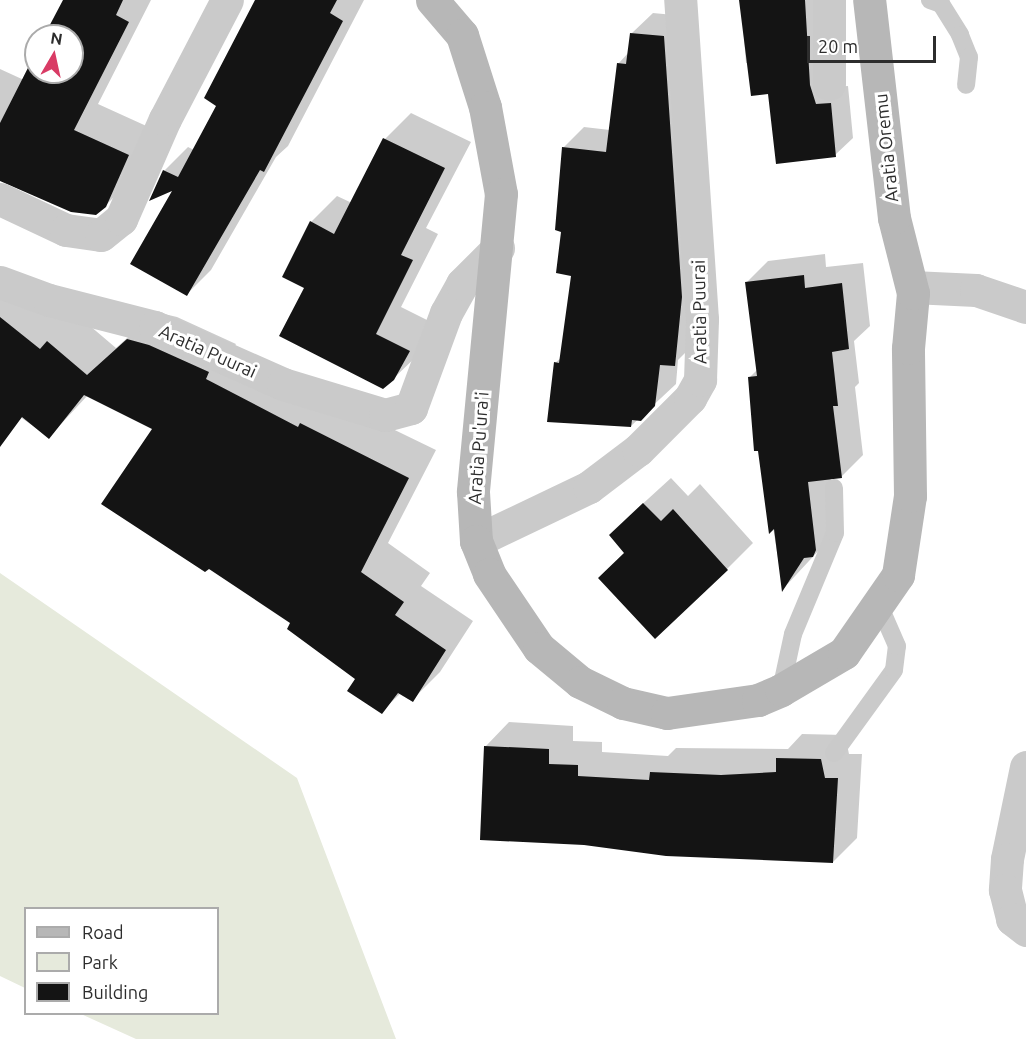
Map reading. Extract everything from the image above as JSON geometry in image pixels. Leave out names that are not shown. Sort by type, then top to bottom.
[{"type":"main road","name":"Aratia Pu'ura'i","points":[[432,0],[462,35],[485,107],[501,194],[498,248],[478,419],[473,492],[476,541],[489,574],[539,648],[580,681],[623,703],[667,712],[759,700],[782,690],[844,653],[880,607],[898,575],[907,531],[910,496],[908,348],[913,290]]},
{"type":"main road","name":"Aratia Oremu","points":[[868,0],[894,218],[913,290]]},
{"type":"street","points":[[0,199],[66,230],[101,235],[121,219],[165,119],[227,0]]},
{"type":"street","name":"Aratia Puurai","points":[[476,541],[589,487],[638,450],[690,398],[700,380],[702,320],[680,0]]},
{"type":"street","points":[[829,84],[830,0]]},
{"type":"street","name":"Aratia Puurai","points":[[0,282],[49,300],[155,327],[284,384],[385,415],[411,408],[446,313],[462,284],[498,248]]},
{"type":"street","points":[[913,290],[976,290],[1026,307]]},
{"type":"street","points":[[1026,767],[1007,859],[1005,890],[1012,919],[1026,930]]},
{"type":"lane","points":[[930,0],[941,4],[960,35],[969,57],[966,85]]},
{"type":"lane","points":[[782,690],[793,634],[835,533],[834,488]]},
{"type":"lane","points":[[834,753],[894,670],[897,646],[880,607]]},
{"type":"green space","points":[[0,573],[297,778],[396,1039],[136,1039],[83,1015],[219,1015],[219,907],[24,907],[24,988],[0,976]]},
{"type":"building","points":[[63,0],[123,0],[116,15],[129,22],[74,130],[129,155],[106,207],[96,215],[71,212],[0,181],[0,123],[24,76],[24,84],[84,84],[84,24],[50,24]]},
{"type":"building","points":[[255,0],[337,0],[330,13],[343,21],[264,172],[260,170],[187,296],[130,264],[172,191],[149,201],[163,170],[178,177],[216,106],[204,98]]},
{"type":"building","points":[[739,0],[805,0],[810,85],[816,104],[831,103],[836,157],[776,164],[768,94],[751,96]]},
{"type":"building","points":[[630,33],[664,36],[682,297],[675,366],[660,365],[655,406],[641,421],[632,420],[631,427],[547,422],[554,362],[559,363],[571,276],[556,273],[561,232],[555,230],[562,147],[606,152],[617,63],[626,64]]},
{"type":"building","points":[[383,138],[445,168],[401,255],[413,260],[376,334],[410,351],[394,380],[383,389],[279,336],[304,288],[282,277],[310,221],[334,234]]},
{"type":"building","points":[[804,275],[805,288],[842,283],[849,349],[832,352],[838,406],[833,406],[842,478],[808,482],[816,550],[813,557],[804,558],[782,592],[774,529],[769,534],[758,451],[754,451],[748,377],[757,376],[745,282]]},
{"type":"building","points":[[0,317],[40,349],[47,341],[87,375],[127,339],[149,345],[209,372],[206,379],[298,427],[300,423],[409,478],[361,572],[404,602],[395,615],[446,650],[413,702],[398,693],[382,714],[347,691],[355,679],[287,629],[290,623],[209,569],[205,572],[101,504],[152,429],[84,395],[49,439],[22,417],[0,447]]},
{"type":"building","points":[[643,503],[661,521],[673,509],[728,570],[655,639],[598,578],[624,553],[609,535]]},
{"type":"building","points":[[484,746],[549,749],[549,764],[578,765],[578,776],[649,780],[650,772],[721,775],[776,772],[776,758],[821,759],[825,778],[838,778],[833,863],[666,856],[584,845],[480,840]]}]
